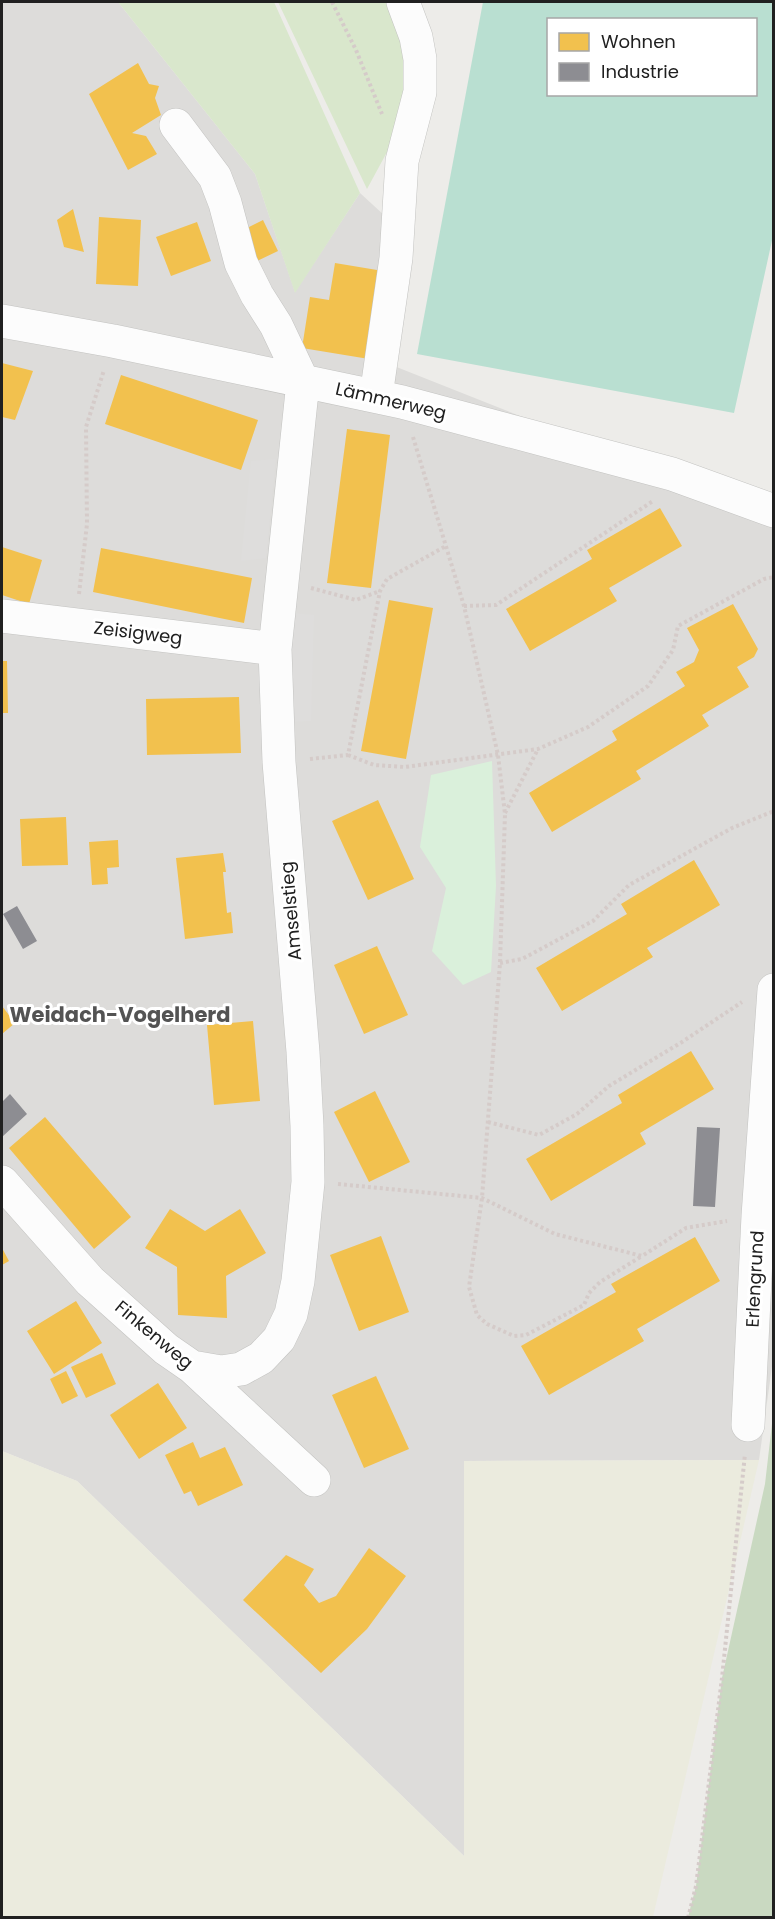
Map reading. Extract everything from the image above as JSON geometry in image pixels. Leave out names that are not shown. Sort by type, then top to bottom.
[{"type":"street","points":[[389,399],[402,161],[420,92],[420,59],[416,37],[403,2]]},
{"type":"street","points":[[176,125],[215,177],[225,203],[241,262],[257,295],[276,325],[303,382]]},
{"type":"street","name":"Lämmerweg","points":[[2,321],[113,341],[389,399],[672,474],[774,511]]},
{"type":"street","name":"Amselstieg","points":[[192,1367],[221,1372],[241,1369],[261,1359],[279,1339],[291,1314],[298,1281],[308,1182],[307,1126],[279,762],[275,650],[303,382]]},
{"type":"street","name":"Zeisigweg","points":[[2,616],[275,650]]},
{"type":"street","name":"Erlengrund","points":[[748,1425],[758,1216],[760,995]]},
{"type":"street","name":"Finkenweg","points":[[2,1182],[90,1281],[166,1349],[192,1367],[314,1480]]},
{"type":"path","points":[[333,2],[356,50],[383,117]]},
{"type":"path","points":[[76,626],[87,524],[86,427],[113,341]]},
{"type":"path","points":[[389,399],[446,546],[464,606],[498,755],[505,814],[500,963],[488,1122],[482,1198],[469,1287],[477,1316],[487,1324],[514,1336],[526,1335],[584,1305],[589,1293],[600,1282],[686,1228],[758,1216]]},
{"type":"path","points":[[464,606],[496,605],[654,501],[672,474]]},
{"type":"path","points":[[348,755],[380,591],[387,579],[446,546]]},
{"type":"path","points":[[279,762],[348,755],[374,765],[405,767],[538,749],[588,727],[648,686],[673,650],[678,626],[764,579],[774,577]]},
{"type":"path","points":[[281,581],[357,600],[380,591]]},
{"type":"path","points":[[505,814],[538,749]]},
{"type":"path","points":[[500,963],[522,958],[593,921],[629,885],[732,828],[774,811]]},
{"type":"path","points":[[488,1122],[540,1136],[577,1114],[609,1086],[760,995]]},
{"type":"path","points":[[308,1182],[482,1198],[555,1234],[642,1256]]},
{"type":"path","points":[[688,1917],[696,1886],[722,1678],[748,1425]]},
{"type":"shaded area","points":[[2,2],[118,2],[255,174],[295,292],[360,193],[397,227],[394,366],[666,474],[773,520],[774,1352],[759,1460],[464,1461],[464,1856],[77,1481],[2,1451]]},
{"type":"shaded area","points":[[276,459],[266,558],[241,561],[251,461]]},
{"type":"shaded area","points":[[292,613],[314,615],[311,721],[292,722]]},
{"type":"shaded area","points":[[2,1451],[77,1481],[464,1856],[464,1461],[759,1460],[653,1917],[2,1917]]},
{"type":"green space","points":[[118,2],[274,2],[360,193],[295,293],[255,174]]},
{"type":"green space","points":[[278,2],[386,2],[403,44],[407,85],[393,141],[367,189]]},
{"type":"green space","points":[[483,2],[773,2],[773,236],[734,413],[417,354]]},
{"type":"green space","points":[[492,761],[496,886],[491,972],[463,985],[432,951],[446,888],[420,847],[431,775]]},
{"type":"green space","points":[[773,1415],[773,1917],[688,1917],[696,1886],[722,1678],[765,1484]]},
{"type":"building: Wohnen","points":[[138,63],[149,84],[159,86],[155,98],[161,115],[132,133],[146,136],[157,154],[128,170],[89,94]]},
{"type":"building: Wohnen","points":[[73,209],[84,252],[64,247],[57,220]]},
{"type":"building: Wohnen","points":[[99,217],[141,220],[138,286],[96,284]]},
{"type":"building: Wohnen","points":[[263,220],[278,251],[255,262],[239,232]]},
{"type":"building: Wohnen","points":[[197,222],[211,261],[171,276],[156,237]]},
{"type":"building: Wohnen","points":[[335,263],[383,271],[369,359],[302,348],[310,297],[329,300]]},
{"type":"building: Wohnen","points":[[2,363],[33,371],[15,420],[2,417]]},
{"type":"building: Wohnen","points":[[121,375],[258,420],[241,470],[105,424]]},
{"type":"building: Wohnen","points":[[347,429],[390,435],[371,588],[327,583]]},
{"type":"building: Wohnen","points":[[660,508],[682,546],[609,588],[617,601],[530,651],[506,609],[592,559],[587,550]]},
{"type":"building: Wohnen","points":[[2,547],[42,560],[29,604],[2,595]]},
{"type":"building: Wohnen","points":[[101,548],[252,578],[244,623],[93,592]]},
{"type":"building: Wohnen","points":[[389,600],[433,608],[406,759],[361,751]]},
{"type":"building: Wohnen","points":[[733,604],[758,649],[754,657],[737,667],[749,687],[702,715],[709,726],[636,771],[641,779],[552,832],[529,793],[617,740],[612,731],[685,686],[676,672],[694,662],[699,650],[687,628]]},
{"type":"building: Wohnen","points":[[2,661],[7,661],[8,713],[2,713]]},
{"type":"building: Wohnen","points":[[239,697],[241,753],[147,755],[146,699]]},
{"type":"building: Wohnen","points":[[378,800],[414,879],[368,900],[332,821]]},
{"type":"building: Wohnen","points":[[66,817],[68,865],[22,866],[20,819]]},
{"type":"building: Wohnen","points":[[118,840],[119,867],[107,868],[108,884],[92,885],[89,842]]},
{"type":"building: Wohnen","points":[[223,853],[227,913],[231,912],[233,933],[185,939],[176,858]]},
{"type":"building: Wohnen","points":[[694,860],[720,905],[647,948],[653,957],[562,1011],[536,968],[627,914],[621,904]]},
{"type":"building: Wohnen","points":[[377,946],[408,1015],[364,1034],[334,965]]},
{"type":"building: Wohnen","points":[[2,1006],[15,1023],[2,1034]]},
{"type":"building: Wohnen","points":[[253,1021],[260,1101],[214,1105],[207,1025]]},
{"type":"building: Wohnen","points":[[691,1051],[714,1089],[640,1133],[646,1144],[551,1201],[526,1159],[622,1103],[618,1095]]},
{"type":"building: Wohnen","points":[[375,1091],[410,1162],[369,1182],[334,1112]]},
{"type":"building: Wohnen","points":[[45,1117],[131,1217],[94,1249],[9,1148]]},
{"type":"building: Wohnen","points":[[170,1209],[205,1231],[240,1209],[266,1253],[226,1276],[227,1318],[178,1315],[177,1267],[145,1248]]},
{"type":"building: Wohnen","points":[[381,1236],[409,1312],[359,1331],[330,1255]]},
{"type":"building: Wohnen","points":[[695,1237],[720,1281],[637,1329],[644,1341],[549,1395],[521,1346],[616,1292],[611,1284]]},
{"type":"building: Wohnen","points":[[2,1248],[9,1261],[2,1265]]},
{"type":"building: Wohnen","points":[[76,1301],[102,1343],[54,1374],[27,1331]]},
{"type":"building: Wohnen","points":[[102,1353],[116,1384],[86,1398],[71,1367]]},
{"type":"building: Wohnen","points":[[66,1371],[78,1396],[62,1404],[50,1379]]},
{"type":"building: Wohnen","points":[[376,1376],[409,1449],[364,1468],[332,1395]]},
{"type":"building: Wohnen","points":[[158,1383],[187,1428],[139,1459],[110,1415]]},
{"type":"building: Wohnen","points":[[193,1442],[200,1458],[225,1447],[243,1485],[198,1506],[191,1491],[184,1494],[165,1455]]},
{"type":"building: Wohnen","points":[[369,1548],[406,1576],[367,1629],[321,1673],[243,1600],[286,1555],[314,1569],[304,1585],[319,1603],[336,1596]]},
{"type":"building: Industrie","points":[[17,906],[37,941],[23,949],[3,914]]},
{"type":"building: Industrie","points":[[10,1094],[27,1114],[2,1137],[2,1102]]},
{"type":"building: Industrie","points":[[697,1127],[720,1128],[715,1207],[693,1206]]},
{"type":"district","name":"Weidach-Vogelherd","points":[[120,1015]]}]
